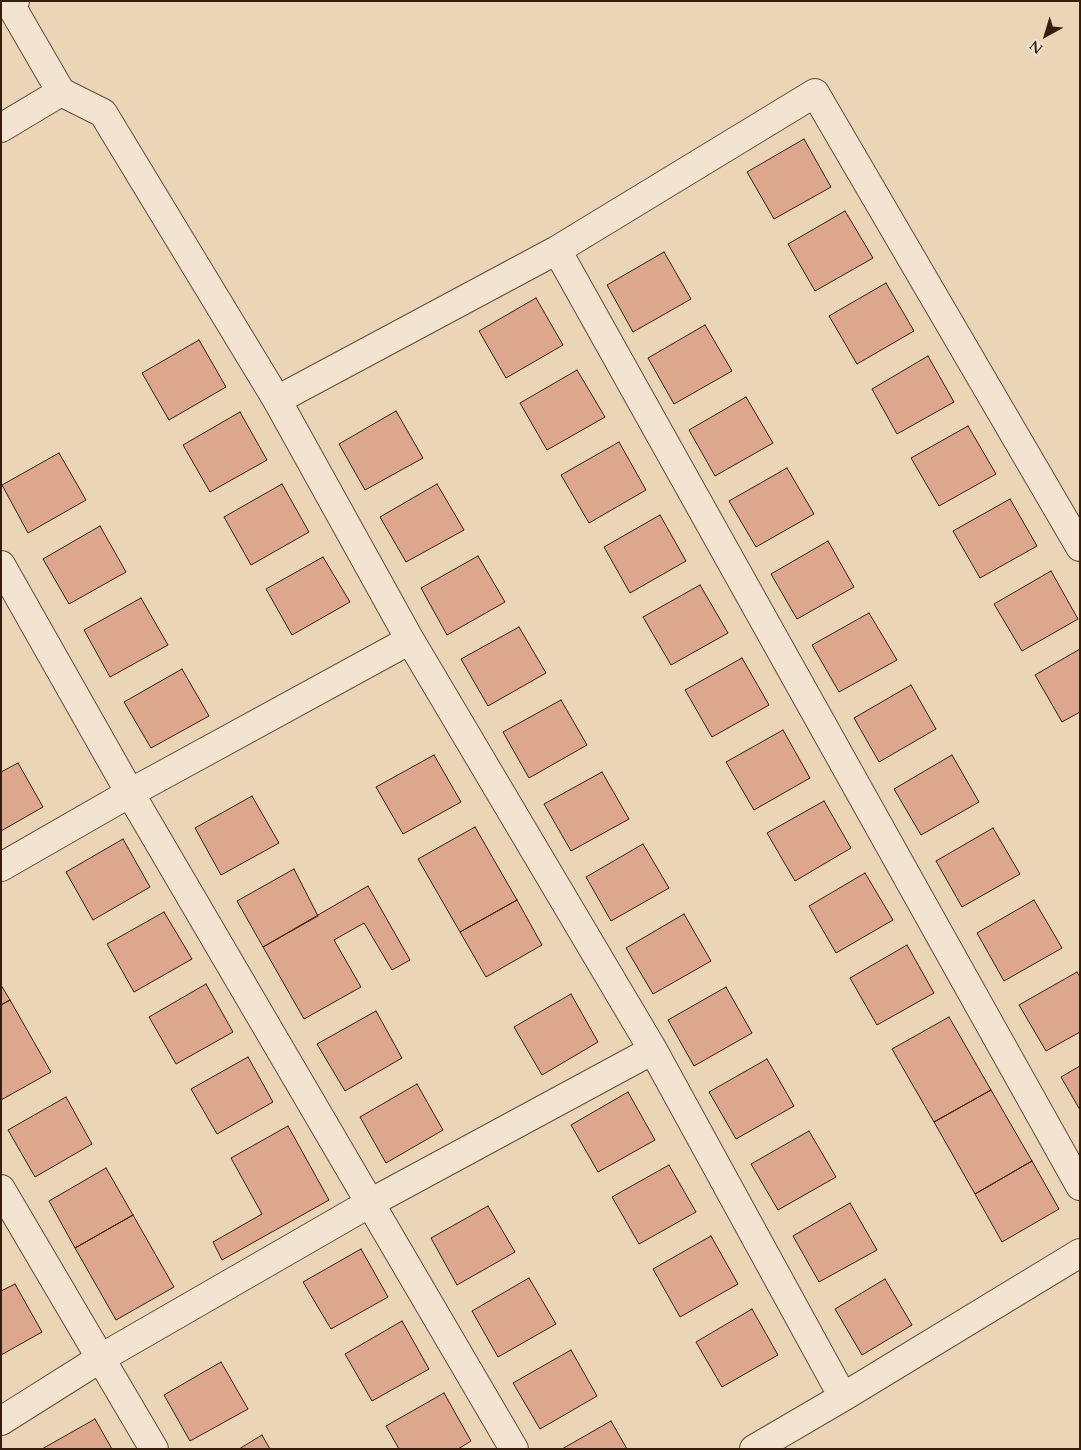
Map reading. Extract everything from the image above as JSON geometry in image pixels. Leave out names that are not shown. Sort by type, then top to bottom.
[{"type":"street","points":[[9,4],[61,92],[103,113],[277,400],[410,640],[653,1050],[842,1397]]},
{"type":"street","points":[[1,128],[61,92]]},
{"type":"street","points":[[277,400],[557,250],[815,93],[1076,532]]},
{"type":"street","points":[[557,250],[1080,1186]]},
{"type":"street","points":[[1,565],[130,793],[514,1449]]},
{"type":"street","points":[[1,867],[130,793],[410,640]]},
{"type":"street","points":[[1,1421],[101,1358],[370,1203],[653,1050]]},
{"type":"street","points":[[1,1189],[154,1449]]},
{"type":"street","points":[[754,1449],[1080,1253]]},
{"type":"building","points":[[804,139],[831,187],[774,219],[747,172]]},
{"type":"building","points":[[845,211],[873,258],[815,291],[788,244]]},
{"type":"building","points":[[664,252],[691,299],[633,332],[607,285]]},
{"type":"building","points":[[886,283],[914,331],[857,364],[829,316]]},
{"type":"building","points":[[536,298],[563,345],[506,378],[479,331]]},
{"type":"building","points":[[705,325],[732,371],[674,404],[648,358]]},
{"type":"building","points":[[199,340],[226,387],[169,420],[142,373]]},
{"type":"building","points":[[928,356],[954,402],[897,434],[872,389]]},
{"type":"building","points":[[577,370],[605,417],[547,450],[520,403]]},
{"type":"building","points":[[746,397],[773,443],[715,476],[689,430]]},
{"type":"building","points":[[396,411],[423,458],[365,490],[339,444]]},
{"type":"building","points":[[240,412],[267,460],[210,492],[183,445]]},
{"type":"building","points":[[968,426],[996,474],[939,506],[911,458]]},
{"type":"building","points":[[619,442],[646,490],[589,523],[561,475]]},
{"type":"building","points":[[59,453],[86,500],[28,533],[2,485]]},
{"type":"building","points":[[787,468],[814,514],[756,547],[729,501]]},
{"type":"building","points":[[282,484],[309,532],[251,565],[224,517]]},
{"type":"building","points":[[437,484],[464,530],[406,562],[380,517]]},
{"type":"building","points":[[1010,499],[1037,546],[980,578],[953,531]]},
{"type":"building","points":[[660,515],[686,561],[630,593],[604,547]]},
{"type":"building","points":[[100,526],[126,572],[69,604],[43,559]]},
{"type":"building","points":[[828,541],[854,587],[797,619],[771,574]]},
{"type":"building","points":[[478,556],[505,602],[447,635],[421,588]]},
{"type":"building","points":[[323,557],[350,602],[292,635],[266,589]]},
{"type":"building","points":[[1051,571],[1078,619],[1022,651],[994,604]]},
{"type":"building","points":[[700,585],[728,633],[671,665],[643,617]]},
{"type":"building","points":[[141,598],[168,645],[110,677],[84,630]]},
{"type":"building","points":[[869,613],[897,660],[839,692],[812,645]]},
{"type":"building","points":[[519,627],[546,673],[488,706],[461,659]]},
{"type":"building","points":[[1080,649],[1080,712],[1062,722],[1035,675]]},
{"type":"building","points":[[742,658],[769,705],[712,737],[685,690]]},
{"type":"building","points":[[182,669],[209,716],[151,748],[124,702]]},
{"type":"building","points":[[911,685],[936,729],[879,762],[854,718]]},
{"type":"building","points":[[561,700],[587,745],[529,778],[503,732]]},
{"type":"building","points":[[783,730],[810,778],[754,810],[726,762]]},
{"type":"building","points":[[434,755],[461,802],[403,834],[376,787]]},
{"type":"building","points":[[952,755],[979,802],[921,835],[894,789]]},
{"type":"building","points":[[18,763],[43,807],[1,831],[1,772]]},
{"type":"building","points":[[602,772],[629,819],[571,851],[544,804]]},
{"type":"building","points":[[252,796],[279,843],[221,875],[195,828]]},
{"type":"building","points":[[824,801],[851,848],[795,881],[767,833]]},
{"type":"building","points":[[475,827],[517,900],[460,932],[418,859]]},
{"type":"building","points":[[993,828],[1020,874],[962,907],[936,861]]},
{"type":"building","points":[[123,839],[150,887],[93,920],[66,872]]},
{"type":"building","points":[[643,844],[669,888],[611,921],[586,877]]},
{"type":"building","points":[[294,869],[318,916],[263,947],[237,901]]},
{"type":"building","points":[[865,873],[893,920],[836,953],[809,906]]},
{"type":"building","points":[[368,886],[410,960],[392,970],[364,923],[334,940],[361,987],[304,1019],[263,947]]},
{"type":"building","points":[[517,900],[542,945],[486,977],[460,932]]},
{"type":"building","points":[[1034,900],[1062,948],[1004,981],[977,933]]},
{"type":"building","points":[[164,912],[192,959],[134,992],[107,944]]},
{"type":"building","points":[[684,914],[711,961],[653,994],[626,948]]},
{"type":"building","points":[[907,945],[934,993],[877,1025],[850,978]]},
{"type":"building","points":[[1077,972],[1080,977],[1080,1032],[1046,1051],[1019,1005]]},
{"type":"building","points":[[206,984],[233,1032],[176,1064],[149,1017]]},
{"type":"building","points":[[1,985],[10,1000],[1,1005]]},
{"type":"building","points":[[726,987],[752,1033],[694,1066],[668,1020]]},
{"type":"building","points":[[571,994],[598,1042],[542,1075],[514,1027]]},
{"type":"building","points":[[10,1000],[51,1072],[1,1100],[1,1005]]},
{"type":"building","points":[[376,1011],[402,1058],[345,1091],[317,1044]]},
{"type":"building","points":[[949,1017],[991,1090],[934,1122],[892,1049]]},
{"type":"building","points":[[248,1057],[273,1102],[217,1134],[191,1089]]},
{"type":"building","points":[[767,1059],[794,1106],[736,1139],[709,1092]]},
{"type":"building","points":[[1080,1066],[1080,1110],[1061,1077]]},
{"type":"building","points":[[417,1084],[443,1130],[386,1163],[360,1117]]},
{"type":"building","points":[[991,1090],[1032,1161],[975,1194],[934,1122]]},
{"type":"building","points":[[628,1092],[655,1140],[598,1172],[571,1125]]},
{"type":"building","points":[[66,1097],[92,1144],[35,1177],[8,1130]]},
{"type":"building","points":[[288,1126],[329,1200],[222,1260],[213,1242],[262,1214],[231,1158]]},
{"type":"building","points":[[809,1131],[836,1177],[778,1210],[751,1164]]},
{"type":"building","points":[[1032,1161],[1059,1209],[1002,1242],[975,1194]]},
{"type":"building","points":[[669,1165],[696,1212],[639,1244],[612,1197]]},
{"type":"building","points":[[106,1168],[133,1215],[75,1248],[49,1201]]},
{"type":"building","points":[[850,1203],[877,1250],[819,1282],[793,1236]]},
{"type":"building","points":[[488,1206],[515,1252],[457,1285],[431,1238]]},
{"type":"building","points":[[133,1215],[174,1287],[116,1320],[75,1248]]},
{"type":"building","points":[[711,1236],[738,1284],[680,1317],[653,1269]]},
{"type":"building","points":[[361,1249],[388,1297],[331,1329],[303,1282]]},
{"type":"building","points":[[529,1278],[556,1324],[498,1357],[472,1311]]},
{"type":"building","points":[[885,1279],[912,1325],[862,1355],[835,1309]]},
{"type":"building","points":[[15,1284],[42,1332],[1,1355],[1,1291]]},
{"type":"building","points":[[752,1309],[778,1355],[722,1387],[696,1342]]},
{"type":"building","points":[[402,1321],[429,1369],[372,1401],[345,1354]]},
{"type":"building","points":[[571,1350],[597,1396],[540,1429],[513,1383]]},
{"type":"building","points":[[221,1362],[248,1409],[190,1441],[164,1395]]},
{"type":"building","points":[[444,1393],[471,1441],[458,1449],[399,1449],[386,1426]]},
{"type":"building","points":[[95,1419],[112,1449],[42,1449]]},
{"type":"building","points":[[611,1421],[627,1449],[562,1449]]},
{"type":"building","points":[[262,1435],[270,1449],[239,1449]]}]
